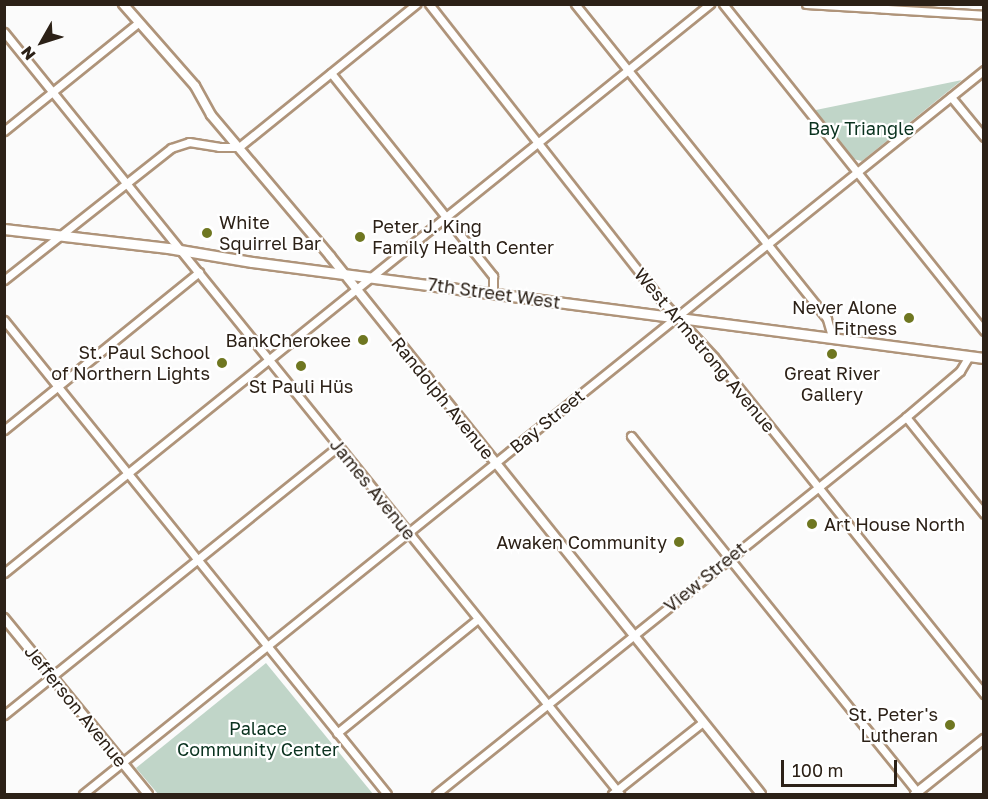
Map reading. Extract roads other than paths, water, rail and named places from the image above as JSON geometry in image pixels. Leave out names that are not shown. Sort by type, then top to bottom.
[{"type":"main road","name":"7th Street West","points":[[4,229],[984,358]]},
{"type":"street","name":"Randolph Avenue","points":[[123,4],[195,86],[211,114],[356,289],[760,795]]},
{"type":"street","points":[[4,280],[177,144],[189,142],[219,147],[239,147],[416,4]]},
{"type":"street","name":"West Armstrong Avenue","points":[[429,4],[662,301],[714,357],[984,694]]},
{"type":"street","points":[[575,4],[827,319],[831,337]]},
{"type":"street","points":[[4,573],[710,4]]},
{"type":"street","points":[[723,4],[984,331]]},
{"type":"street","points":[[806,4],[984,15]]},
{"type":"street","points":[[4,131],[138,23]]},
{"type":"street","name":"James Avenue","points":[[4,32],[548,704],[616,793]]},
{"type":"street","name":"Bay Street","points":[[83,795],[984,70]]},
{"type":"street","points":[[331,73],[494,276],[493,293]]},
{"type":"street","points":[[951,97],[984,137]]},
{"type":"street","points":[[4,430],[199,272]]},
{"type":"street","points":[[4,320],[387,795]]},
{"type":"street","name":"View Street","points":[[436,795],[729,557],[906,417],[960,371],[969,356]]},
{"type":"street","points":[[906,417],[984,514]]},
{"type":"street","points":[[631,436],[918,794],[984,739]]},
{"type":"street","points":[[4,715],[338,446]]},
{"type":"street","name":"Jefferson Avenue","points":[[4,618],[148,795]]},
{"type":"street","points":[[337,733],[478,619]]},
{"type":"street","points":[[616,793],[703,722]]},
{"type":"place","name":"White Squirrel Bar","points":[[207,233]]},
{"type":"place","name":"Peter J. King Family Health Center","points":[[360,237]]},
{"type":"place","name":"Never Alone Fitness","points":[[909,318]]},
{"type":"place","name":"BankCherokee","points":[[363,340]]},
{"type":"place","name":"Great River Gallery","points":[[832,354]]},
{"type":"place","name":"St. Paul School of Northern Lights","points":[[222,363]]},
{"type":"place","name":"St Pauli Hüs","points":[[301,366]]},
{"type":"place","name":"Art House North","points":[[812,524]]},
{"type":"place","name":"Awaken Community","points":[[679,542]]},
{"type":"place","name":"St. Peter's Lutheran","points":[[950,725]]},
{"type":"park label","name":"Bay Triangle","points":[[861,128]]},
{"type":"park label","name":"Palace Community Center","points":[[258,739]]}]
